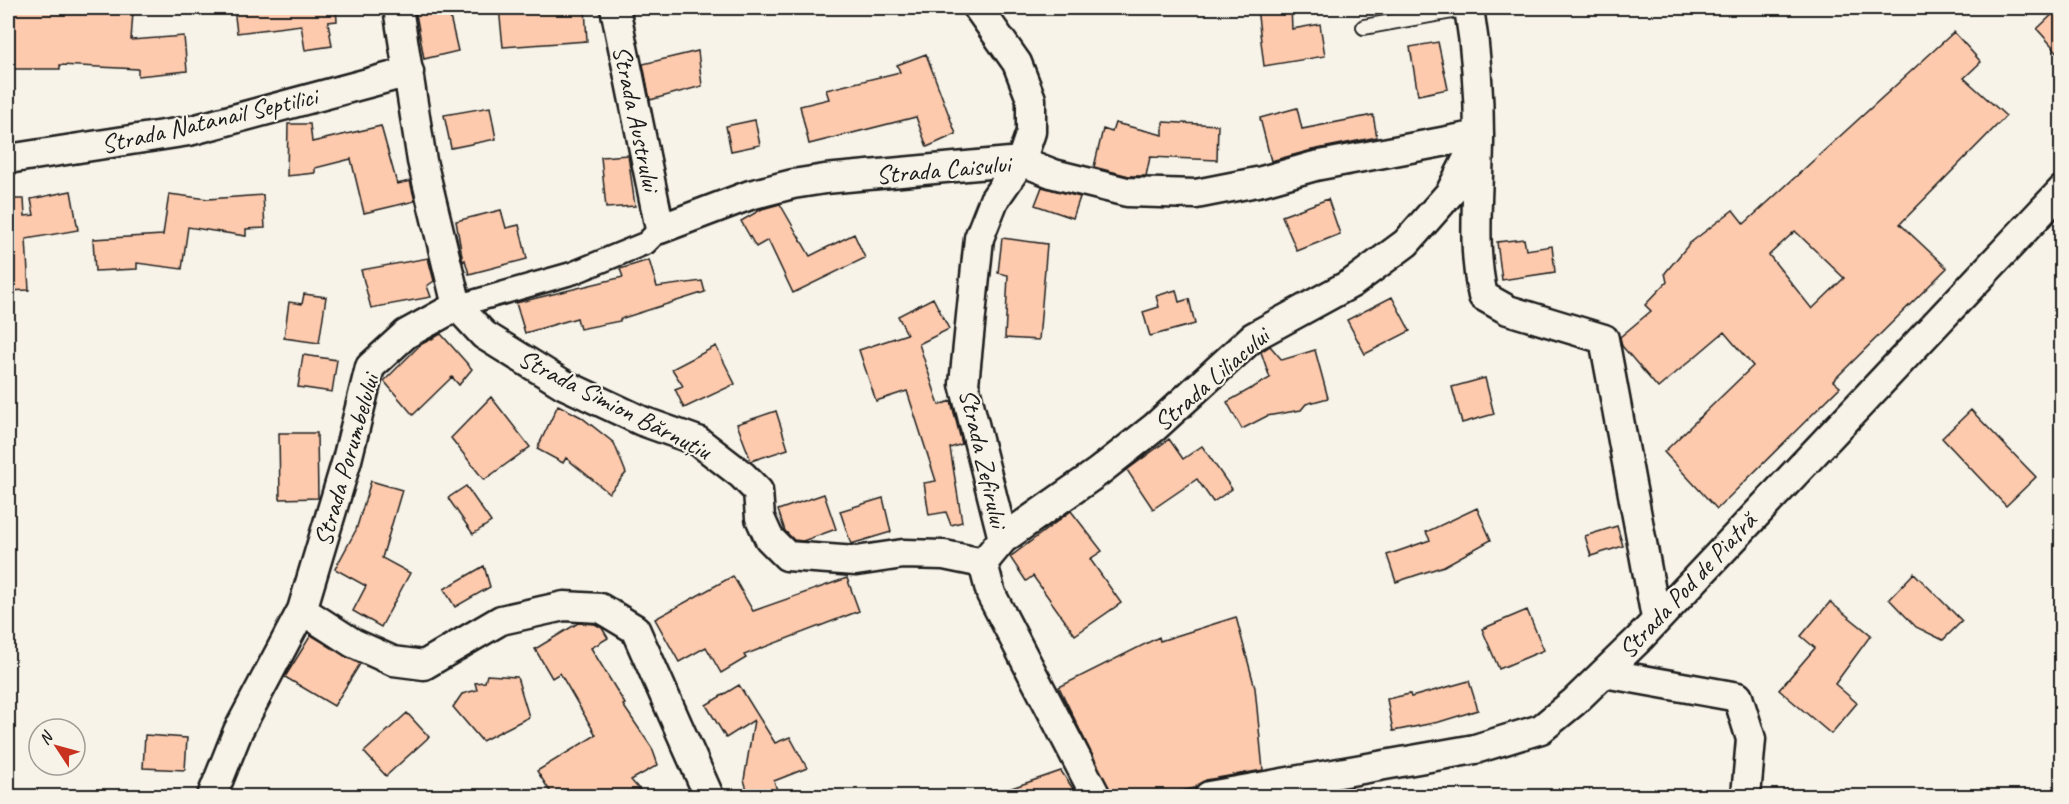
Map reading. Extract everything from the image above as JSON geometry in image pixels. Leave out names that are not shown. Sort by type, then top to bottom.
[{"type":"street","points":[[398,8],[410,72],[422,161],[457,306]]},
{"type":"street","name":"Strada Austrului","points":[[615,8],[660,229]]},
{"type":"street","name":"Strada Zefirului","points":[[978,8],[1017,63],[1031,99],[1031,132],[1021,161],[994,200],[979,238],[964,384],[1003,539],[983,563],[991,594],[1096,796]]},
{"type":"street","name":"Strada Liliacului","points":[[1469,8],[1477,54],[1479,135],[1476,265],[1483,296],[1508,310],[1604,339],[1656,618]]},
{"type":"street","name":"Strada Natanail Septilici","points":[[8,159],[189,131],[410,72]]},
{"type":"street","name":"Strada Caisului","points":[[457,306],[573,273],[646,243],[660,229],[750,195],[793,184],[1021,161],[1054,174],[1127,192],[1196,194],[1262,181],[1315,166],[1479,135]]},
{"type":"street","name":"Strada Liliacului","points":[[1003,539],[1098,472],[1155,427],[1252,337],[1352,283],[1406,243],[1450,193],[1479,135]]},
{"type":"street","name":"Strada Pod de Piatră","points":[[1222,795],[1475,749],[1541,729],[1604,673],[2061,190]]},
{"type":"street","name":"Strada Simion Bărnuțiu","points":[[457,306],[484,335],[564,384],[642,421],[698,441],[758,491],[760,518],[769,538],[787,556],[856,561],[903,554],[944,555],[983,563]]},
{"type":"street","name":"Strada Porumbelului","points":[[212,796],[238,731],[302,610],[347,460],[370,367],[406,334],[457,306]]},
{"type":"street","points":[[302,610],[353,643],[393,661],[424,665],[501,620],[564,606],[600,608],[636,628],[709,796]]},
{"type":"street","points":[[1604,673],[1738,697],[1751,739],[1746,796]]},
{"type":"lane","points":[[1364,27],[1469,8]]},
{"type":"building","points":[[8,8],[133,12],[131,40],[184,36],[187,71],[138,76],[138,69],[60,65],[60,69],[8,69]]},
{"type":"building","points":[[234,8],[336,8],[337,21],[328,22],[332,46],[305,50],[301,25],[237,33]]},
{"type":"building","points":[[415,8],[448,8],[458,51],[424,59]]},
{"type":"building","points":[[499,8],[585,8],[587,41],[503,47]]},
{"type":"building","points":[[1257,8],[1291,8],[1292,29],[1320,24],[1325,56],[1264,66]]},
{"type":"building","points":[[2061,8],[2061,56],[2037,29]]},
{"type":"building","points":[[1954,32],[1981,62],[1964,78],[2006,116],[1900,224],[1947,268],[1833,381],[1840,387],[1717,509],[1664,452],[1753,366],[1724,332],[1658,388],[1622,346],[1620,337],[1651,311],[1645,305],[1667,282],[1665,273],[1690,243],[1733,210],[1744,224]],"holes":[[[1795,231],[1844,278],[1812,309],[1769,255]]]},
{"type":"building","points":[[1438,42],[1448,89],[1418,95],[1410,47]]},
{"type":"building","points":[[698,51],[702,86],[650,100],[643,64]]},
{"type":"building","points":[[926,54],[956,134],[927,147],[916,117],[809,144],[800,106],[829,99],[826,90],[900,72],[897,65]]},
{"type":"building","points":[[490,107],[496,139],[451,148],[444,115]]},
{"type":"building","points":[[1297,108],[1302,129],[1373,115],[1377,137],[1271,161],[1260,118]]},
{"type":"building","points":[[755,120],[760,145],[731,151],[726,126]]},
{"type":"building","points":[[1163,122],[1218,125],[1217,160],[1150,157],[1146,176],[1129,176],[1094,167],[1103,129],[1112,132],[1115,123],[1163,135]]},
{"type":"building","points":[[288,124],[310,124],[312,142],[381,126],[397,184],[410,181],[415,201],[364,213],[351,159],[315,168],[315,173],[287,176]]},
{"type":"building","points":[[628,155],[635,206],[606,208],[601,157]]},
{"type":"building","points":[[1042,187],[1080,197],[1073,218],[1035,205]]},
{"type":"building","points":[[71,191],[78,230],[26,239],[29,290],[8,291],[8,199],[24,199],[25,216],[34,215],[31,199]]},
{"type":"building","points":[[169,194],[208,199],[263,195],[265,228],[246,229],[246,236],[188,227],[182,269],[137,263],[137,269],[95,271],[93,239],[163,235]]},
{"type":"building","points":[[1328,199],[1340,234],[1297,251],[1282,216]]},
{"type":"building","points":[[780,204],[810,256],[854,234],[865,258],[793,293],[768,240],[756,247],[741,221],[762,209]]},
{"type":"building","points":[[501,210],[506,228],[519,225],[527,259],[469,274],[465,260],[463,262],[456,221]]},
{"type":"building","points":[[1002,238],[1047,244],[1039,340],[1005,338],[1008,275],[998,273]]},
{"type":"building","points":[[1524,239],[1526,250],[1552,246],[1555,272],[1502,280],[1497,242]]},
{"type":"building","points":[[428,258],[434,281],[427,286],[431,297],[371,308],[361,270]]},
{"type":"building","points":[[649,260],[657,287],[702,281],[705,292],[620,319],[620,321],[580,329],[577,318],[525,333],[516,303],[623,277],[620,269]]},
{"type":"building","points":[[1176,290],[1179,302],[1189,299],[1195,324],[1150,336],[1143,312],[1159,307],[1156,296]]},
{"type":"building","points":[[304,294],[326,297],[319,343],[284,338],[289,302],[302,304]]},
{"type":"building","points":[[1392,297],[1410,331],[1365,354],[1347,320]]},
{"type":"building","points":[[933,298],[949,329],[919,344],[939,405],[951,401],[962,444],[950,448],[962,522],[951,525],[946,512],[929,515],[924,483],[936,481],[907,391],[876,401],[859,350],[907,334],[898,316]]},
{"type":"building","points":[[441,334],[472,369],[459,385],[452,377],[413,415],[384,381],[420,345]]},
{"type":"building","points":[[716,346],[735,384],[684,408],[675,389],[683,386],[672,369]]},
{"type":"building","points":[[1270,346],[1282,360],[1315,350],[1328,398],[1306,404],[1301,410],[1267,416],[1242,429],[1227,402],[1270,378],[1261,352]]},
{"type":"building","points":[[303,355],[337,360],[332,392],[298,387]]},
{"type":"building","points":[[1485,378],[1494,414],[1462,423],[1452,387]]},
{"type":"building","points":[[491,397],[530,447],[484,480],[451,438]]},
{"type":"building","points":[[558,405],[581,417],[614,443],[626,473],[609,493],[566,458],[563,463],[537,449]]},
{"type":"building","points":[[1971,410],[2036,477],[2006,506],[1942,438]]},
{"type":"building","points":[[776,411],[788,449],[751,461],[737,424]]},
{"type":"building","points":[[279,433],[317,433],[318,498],[280,499]]},
{"type":"building","points":[[1169,439],[1183,459],[1202,446],[1232,489],[1213,502],[1197,479],[1153,509],[1127,470]]},
{"type":"building","points":[[371,481],[402,490],[382,558],[410,573],[381,627],[353,611],[366,586],[335,569],[356,530]]},
{"type":"building","points":[[466,486],[491,522],[473,534],[448,498]]},
{"type":"building","points":[[824,494],[836,529],[803,541],[794,540],[785,531],[778,510]]},
{"type":"building","points":[[883,498],[891,532],[851,544],[840,511]]},
{"type":"building","points":[[1477,508],[1491,540],[1444,566],[1396,582],[1387,555],[1430,540],[1426,532]]},
{"type":"building","points":[[1071,511],[1102,551],[1090,559],[1121,603],[1075,635],[1033,576],[1026,581],[1010,557]]},
{"type":"building","points":[[1617,526],[1623,546],[1591,556],[1585,536]]},
{"type":"building","points":[[484,566],[490,587],[455,607],[444,589]]},
{"type":"building","points":[[1914,573],[1962,621],[1943,640],[1916,627],[1889,599]]},
{"type":"building","points":[[733,576],[753,611],[847,578],[859,611],[744,655],[746,658],[721,673],[706,647],[679,662],[655,619]]},
{"type":"building","points":[[1830,602],[1871,635],[1835,684],[1857,703],[1831,734],[1779,690],[1815,648],[1801,636]]},
{"type":"building","points":[[1527,610],[1544,650],[1499,669],[1482,629]]},
{"type":"building","points":[[1236,617],[1255,688],[1263,770],[1206,780],[1195,788],[1160,796],[1112,796],[1059,687],[1159,637],[1160,641]]},
{"type":"building","points":[[578,623],[595,624],[602,628],[608,638],[591,648],[625,704],[623,705],[652,748],[658,765],[631,780],[645,796],[553,796],[537,771],[596,735],[560,673],[552,678],[535,649]]},
{"type":"building","points":[[311,635],[360,664],[334,706],[285,677]]},
{"type":"building","points":[[487,675],[517,677],[529,717],[482,741],[453,707],[462,694],[477,690],[475,683],[485,682]]},
{"type":"building","points":[[1469,681],[1478,710],[1439,722],[1393,731],[1387,699],[1410,694],[1411,697]]},
{"type":"building","points":[[739,685],[775,743],[790,737],[807,768],[774,781],[779,796],[749,796],[744,780],[754,720],[726,738],[706,705]]},
{"type":"building","points":[[407,713],[429,737],[386,776],[364,752]]},
{"type":"building","points":[[145,735],[187,738],[185,770],[143,768]]},
{"type":"building","points":[[1061,771],[1078,796],[998,796],[997,793]]}]
